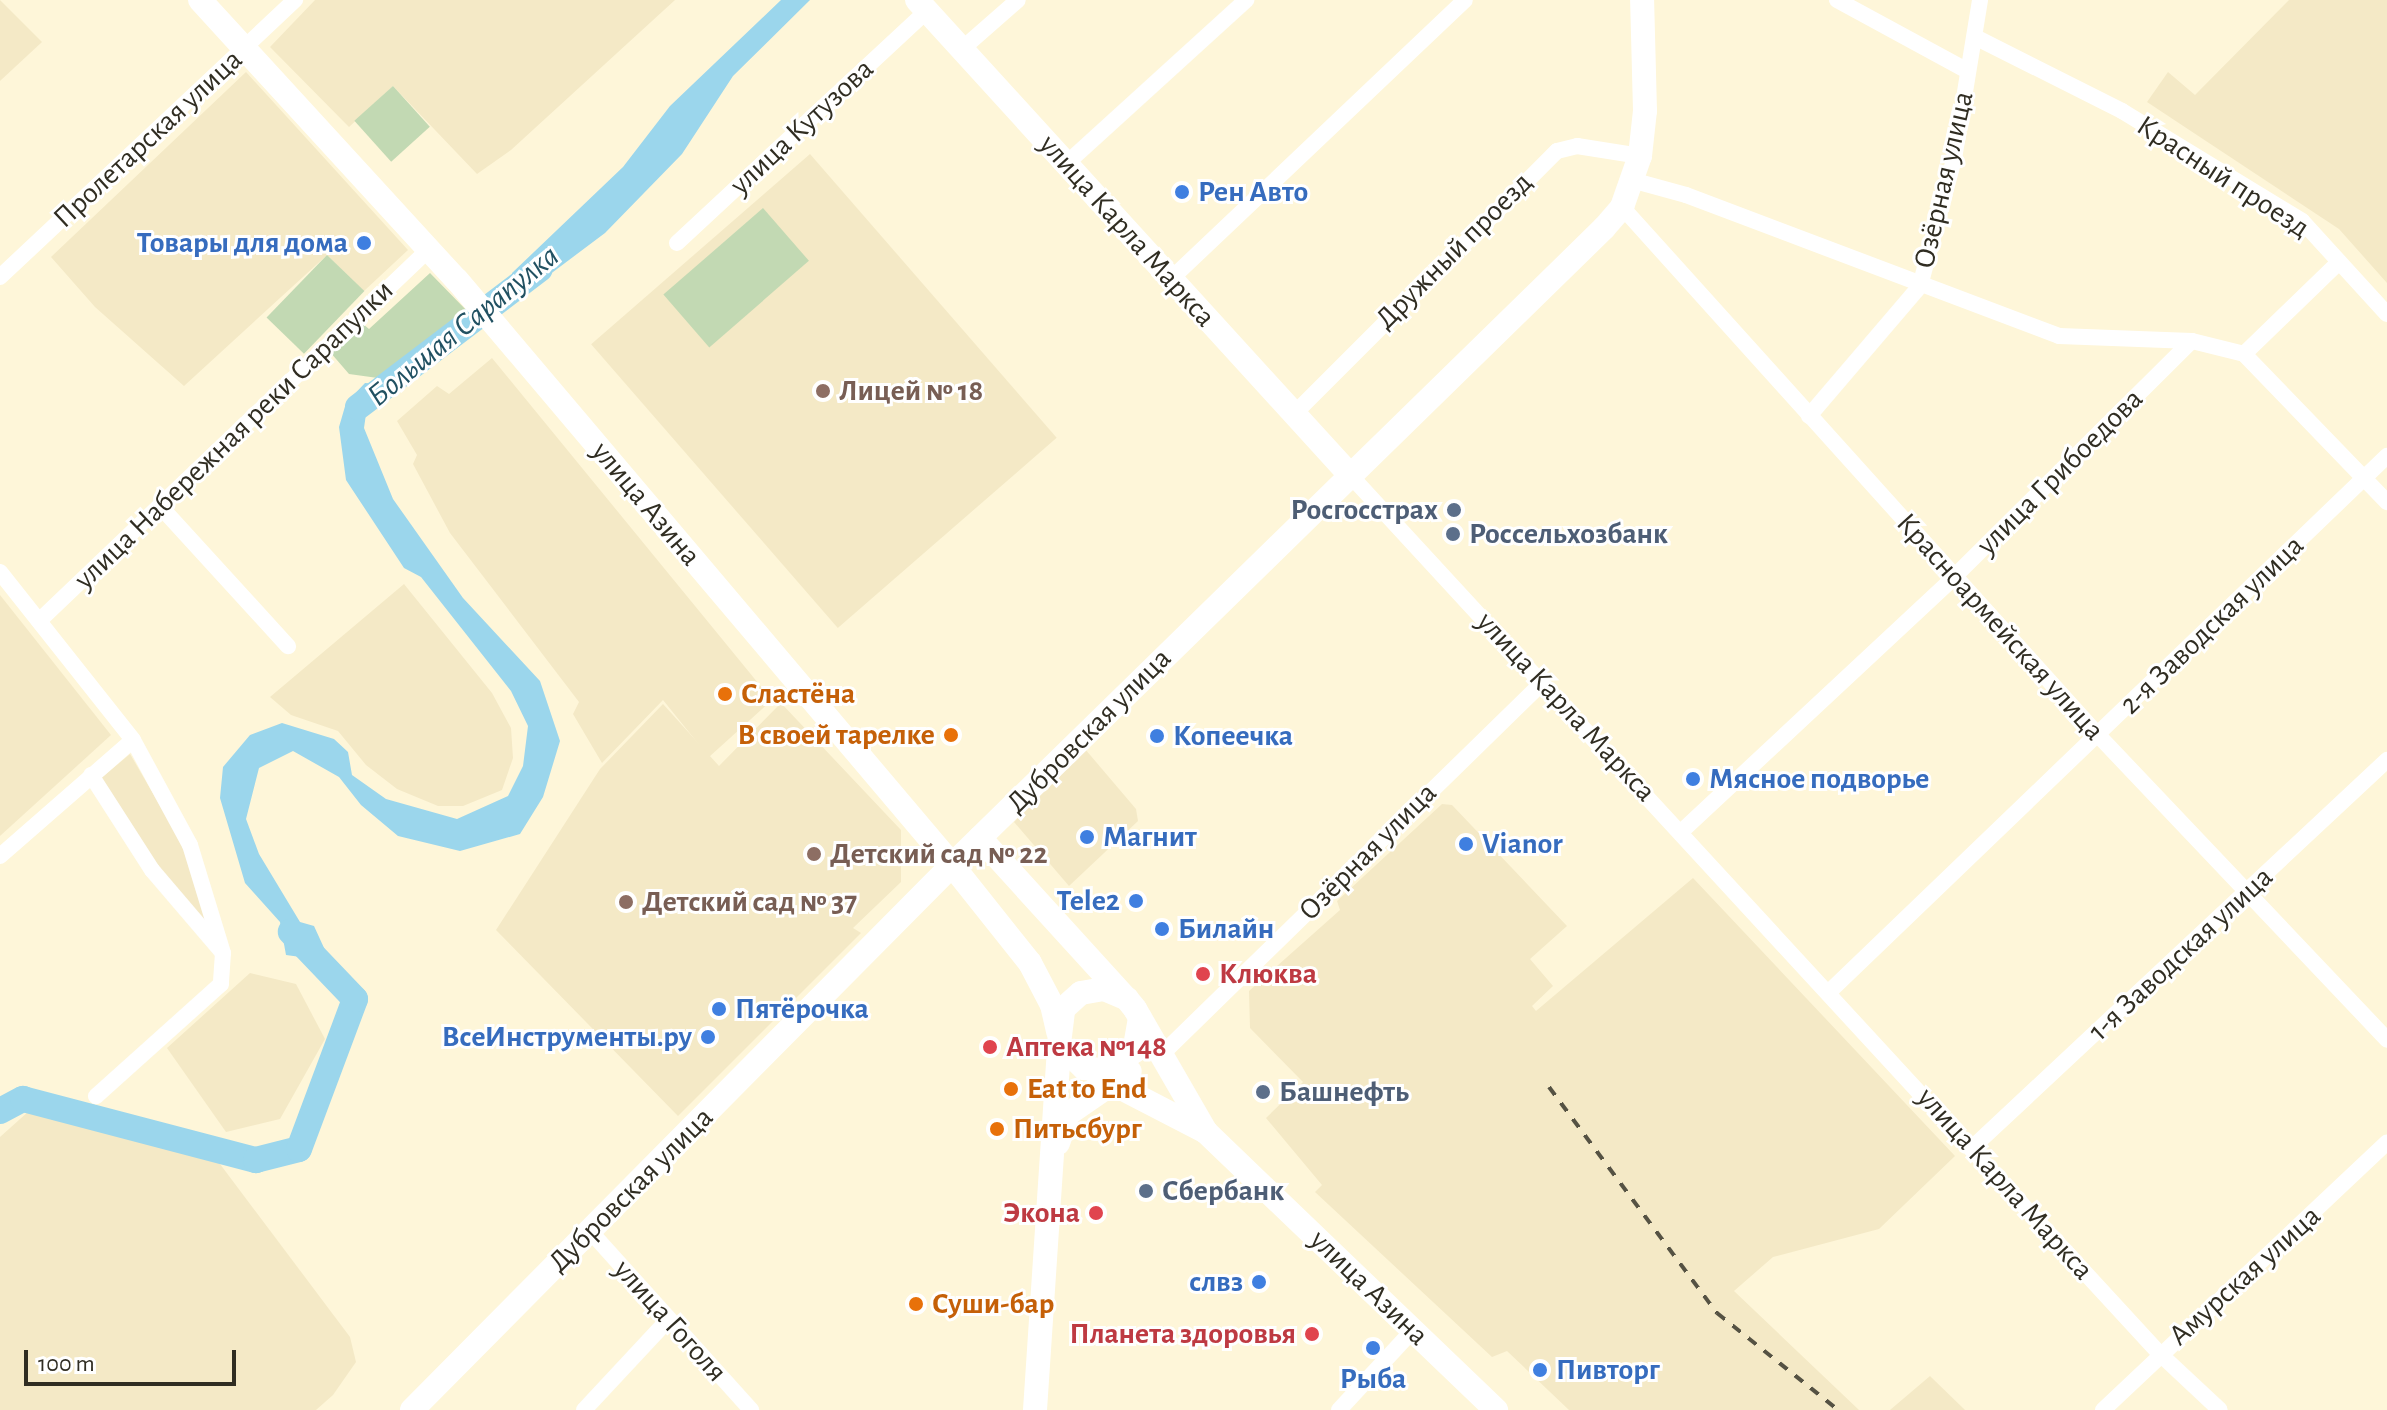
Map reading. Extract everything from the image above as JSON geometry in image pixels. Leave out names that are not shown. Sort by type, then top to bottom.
[{"type":"main road","name":"улица Азина","points":[[200,0],[457,280],[952,865],[1030,963],[1052,1005],[1058,1038]]},
{"type":"main road","name":"Дубровская улица","points":[[412,1410],[952,865],[1622,207],[1635,181],[1645,111],[1642,0]]},
{"type":"main road","name":"улица Карла Маркса","points":[[922,6],[1350,475]]},
{"type":"main road","name":"улица Азина","points":[[980,838],[1133,1009],[1206,1132],[1496,1410]]},
{"type":"main road","points":[[1035,1410],[1058,1038],[1063,1009],[1081,993],[1104,989],[1133,1009],[1139,1041],[1127,1060],[1106,1071],[1084,1068],[1058,1038]]},
{"type":"main road","points":[[1048,1209],[1058,1142],[1068,1114],[1109,1082],[1161,1055]]},
{"type":"main road","name":"улица Азина","points":[[1084,1068],[1206,1132]]},
{"type":"street","name":"Пролетарская улица","points":[[0,277],[295,0]]},
{"type":"street","points":[[962,49],[1018,0]]},
{"type":"street","points":[[1066,164],[1246,0]]},
{"type":"street","points":[[1171,279],[1465,0]]},
{"type":"street","points":[[1837,0],[1968,71]]},
{"type":"street","name":"Озёрная улица","points":[[1809,416],[1920,286],[1954,159],[1980,0]]},
{"type":"street","name":"улица Кутузова","points":[[677,243],[922,6]]},
{"type":"street","name":"Красный проезд","points":[[1975,37],[2122,111],[2302,221],[2387,314]]},
{"type":"street","name":"Дружный проезд","points":[[1294,414],[1557,151],[1577,146],[1640,156]]},
{"type":"street","points":[[1635,181],[1686,195],[2059,336],[2192,341],[2244,354],[2387,502]]},
{"type":"street","name":"Красноармейская улица","points":[[1622,207],[2098,735],[2387,1040]]},
{"type":"street","name":"улица Набережная реки Сарапулки","points":[[39,621],[428,250]]},
{"type":"street","points":[[2244,354],[2339,262]]},
{"type":"street","name":"улица Грибоедова","points":[[1682,831],[1954,577],[2192,341]]},
{"type":"street","name":"2-я Заводская улица","points":[[1829,992],[2387,456]]},
{"type":"street","name":"улица Карла Маркса","points":[[1350,475],[1541,684],[1682,831],[2159,1353],[2220,1410]]},
{"type":"street","points":[[160,506],[288,646]]},
{"type":"street","points":[[0,572],[133,740],[190,845],[223,953],[221,984],[96,1096]]},
{"type":"street","name":"Озёрная улица","points":[[1161,1055],[1541,684]]},
{"type":"street","points":[[0,856],[133,740]]},
{"type":"street","name":"1-я Заводская улица","points":[[1973,1147],[2387,760]]},
{"type":"street","points":[[91,775],[152,870],[223,953]]},
{"type":"street","name":"Амурская улица","points":[[2103,1410],[2159,1353],[2387,1142]]},
{"type":"street","name":"улица Гоголя","points":[[590,1231],[667,1321],[751,1410]]},
{"type":"street","points":[[584,1410],[667,1321]]},
{"type":"street","points":[[1339,1410],[1413,1330]]},
{"type":"shaded area","points":[[0,0],[42,42],[0,81]]},
{"type":"shaded area","points":[[315,0],[675,0],[511,150],[477,174],[393,86],[349,127],[270,47]]},
{"type":"shaded area","points":[[2289,0],[2387,0],[2387,283],[2339,229],[2147,102],[2168,72],[2195,95]]},
{"type":"shaded area","points":[[246,72],[408,250],[364,291],[327,255],[184,386],[95,307],[51,257]]},
{"type":"shaded area","name":"Лицей № 18","points":[[810,154],[1057,438],[838,628],[591,344]]},
{"type":"shaded area","points":[[492,358],[772,700],[709,757],[663,700],[602,763],[573,714],[579,702],[450,533],[413,464],[417,455],[397,421],[437,386],[449,394]]},
{"type":"shaded area","points":[[404,584],[492,693],[511,728],[513,758],[502,790],[463,806],[438,806],[397,789],[366,765],[338,731],[291,715],[270,697]]},
{"type":"shaded area","points":[[0,595],[111,735],[0,836]]},
{"type":"shaded area","points":[[781,703],[901,830],[901,882],[853,928],[861,933],[678,1116],[496,930],[600,769],[663,704],[719,766]]},
{"type":"shaded area","points":[[1085,749],[1136,809],[1138,821],[1069,886],[1014,822]]},
{"type":"shaded area","points":[[130,754],[187,852],[212,933],[156,867],[100,779]]},
{"type":"shaded area","points":[[1442,804],[1452,805],[1567,926],[1530,959],[1553,986],[1532,1006],[1536,1011],[1693,878],[1955,1156],[1879,1229],[1773,1257],[1734,1291],[1859,1410],[1569,1410],[1507,1351],[1492,1357],[1315,1192],[1322,1185],[1266,1118],[1303,1082],[1250,1028],[1249,991],[1340,910],[1337,901]]},
{"type":"shaded area","points":[[250,973],[296,984],[325,1039],[280,1119],[226,1132],[167,1048]]},
{"type":"shaded area","points":[[29,1111],[214,1156],[350,1337],[356,1362],[333,1395],[316,1410],[0,1410],[0,1137]]},
{"type":"shaded area","points":[[1930,1376],[1965,1410],[1890,1410]]},
{"type":"green space","points":[[393,86],[430,127],[391,162],[354,121]]},
{"type":"green space","points":[[763,208],[809,261],[709,347],[663,295]]},
{"type":"green space","points":[[327,255],[364,291],[304,354],[267,318]]},
{"type":"green space","points":[[430,273],[470,314],[385,379],[349,374],[330,352],[363,324],[369,329]]},
{"type":"water","points":[[781,0],[810,0],[733,76],[682,154],[605,233],[513,302],[512,273],[623,167],[670,106]]},
{"type":"water","points":[[365,383],[382,384],[387,393],[367,407],[364,428],[393,499],[463,598],[540,681],[560,741],[543,797],[520,834],[460,851],[398,836],[361,805],[339,777],[293,751],[259,768],[246,819],[259,854],[300,922],[314,926],[330,961],[286,955],[280,922],[245,883],[220,798],[223,767],[250,735],[282,723],[334,739],[348,752],[352,775],[386,799],[457,819],[508,796],[523,766],[528,726],[511,691],[421,577],[404,568],[346,480],[339,427],[346,403]]},
{"type":"waterway","name":"Большая Сарапулка","points":[[358,407],[540,269]]},
{"type":"waterway","name":"Большая Сарапулка","points":[[0,1111],[23,1099],[256,1160],[299,1149],[355,999],[291,932]]},
{"type":"railway","points":[[1549,1087],[1717,1313],[1838,1410]]},
{"type":"place","name":"Рен Авто","points":[[1182,192]]},
{"type":"place","name":"Товары для дома","points":[[364,243]]},
{"type":"place","name":"Лицей № 18","points":[[823,391]]},
{"type":"place","name":"Росгосстрах","points":[[1454,510]]},
{"type":"place","name":"Россельхозбанк","points":[[1453,534]]},
{"type":"place","name":"Сластёна","points":[[725,694]]},
{"type":"place","name":"В своей тарелке","points":[[951,735]]},
{"type":"place","name":"Копеечка","points":[[1157,736]]},
{"type":"place","name":"Мясное подворье","points":[[1693,779]]},
{"type":"place","name":"Магнит","points":[[1087,837]]},
{"type":"place","name":"Vianor","points":[[1466,844]]},
{"type":"place","name":"Детский сад № 22","points":[[814,854]]},
{"type":"place","name":"Tele2","points":[[1136,901]]},
{"type":"place","name":"Детский сад № 37","points":[[626,902]]},
{"type":"place","name":"Билайн","points":[[1162,929]]},
{"type":"place","name":"Клюква","points":[[1203,974]]},
{"type":"place","name":"Пятёрочка","points":[[719,1009]]},
{"type":"place","name":"ВсеИнструменты.ру","points":[[708,1037]]},
{"type":"place","name":"Аптека №148","points":[[990,1047]]},
{"type":"place","name":"Eat to End","points":[[1011,1089]]},
{"type":"place","name":"Башнефть","points":[[1263,1092]]},
{"type":"place","name":"Питьсбург","points":[[997,1129]]},
{"type":"place","name":"Сбербанк","points":[[1146,1191]]},
{"type":"place","name":"Экона","points":[[1096,1213]]},
{"type":"place","name":"слвз","points":[[1259,1282]]},
{"type":"place","name":"Суши-бар","points":[[916,1304]]},
{"type":"place","name":"Планета здоровья","points":[[1312,1334]]},
{"type":"place","name":"Рыба","points":[[1373,1348]]},
{"type":"place","name":"Пивторг","points":[[1540,1370]]}]
